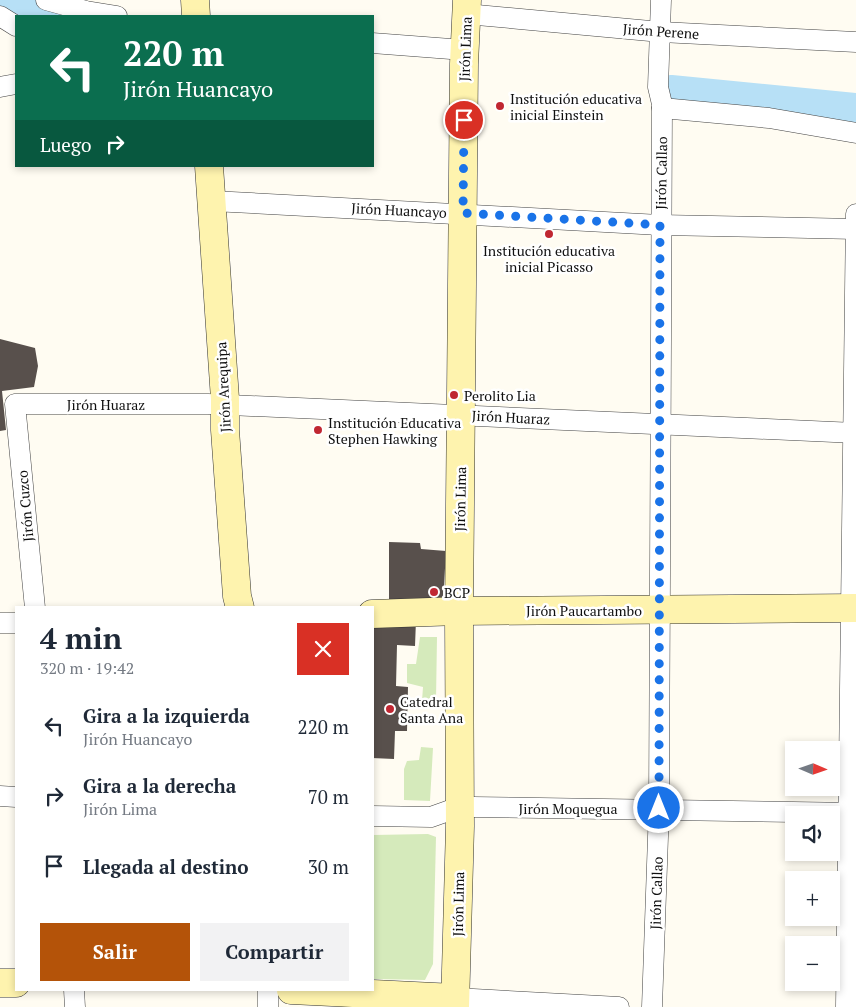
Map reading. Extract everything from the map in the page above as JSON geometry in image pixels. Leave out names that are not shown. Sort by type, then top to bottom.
[{"type":"street","points":[[46,0],[86,12],[109,15]]},
{"type":"street","points":[[195,0],[196,15]]},
{"type":"street","name":"Jirón Callao","points":[[652,1007],[659,808],[662,108],[658,87],[661,0]]},
{"type":"street","name":"Jirón Perene","points":[[467,7],[661,32],[856,42]]},
{"type":"street","name":"Jirón Lima","points":[[455,1003],[459,807],[464,50],[467,7]]},
{"type":"street","points":[[0,16],[15,25]]},
{"type":"street","points":[[374,43],[464,50]]},
{"type":"street","points":[[0,87],[15,84]]},
{"type":"street","points":[[662,108],[769,118],[856,133]]},
{"type":"street","name":"Jirón Arequipa","points":[[210,167],[234,557],[240,606]]},
{"type":"street","name":"Jirón Huancayo","points":[[212,201],[660,225],[856,229]]},
{"type":"street","points":[[846,1007],[852,813],[856,214]]},
{"type":"street","name":"Jirón Huaraz","points":[[15,404],[225,404],[855,433]]},
{"type":"street","name":"Jirón Cuzco","points":[[15,404],[35,606]]},
{"type":"street","name":"Jirón Paucartambo","points":[[374,614],[459,611],[854,608]]},
{"type":"street","points":[[0,623],[15,623]]},
{"type":"street","points":[[0,796],[15,797]]},
{"type":"street","name":"Jirón Moquegua","points":[[374,816],[431,818],[459,807],[659,808],[852,813]]},
{"type":"street","points":[[0,983],[15,984]]},
{"type":"street","points":[[74,991],[75,1007]]},
{"type":"street","points":[[268,991],[268,1007]]},
{"type":"street","points":[[303,991],[455,1003],[619,1007]]},
{"type":"green space","points":[[420,637],[437,637],[436,700],[422,701],[423,687],[407,683],[407,664],[416,664]]},
{"type":"green space","points":[[421,747],[433,748],[430,801],[404,800],[404,769],[407,761],[419,760]]},
{"type":"green space","points":[[428,834],[436,837],[433,964],[425,980],[374,979],[374,835]]},
{"type":"building","points":[[0,339],[35,348],[38,366],[34,387],[2,391],[6,430],[0,431]]},
{"type":"building","points":[[389,542],[420,543],[421,549],[446,551],[443,602],[389,604]]},
{"type":"building","name":"Catedral Santa Ana","points":[[374,619],[416,620],[415,646],[397,645],[396,686],[408,687],[407,731],[395,731],[394,759],[374,758]]},
{"type":"waterway","points":[[11,0],[45,15]]},
{"type":"waterway","points":[[671,91],[856,109]]},
{"type":"place","name":"Institución educativa inicial Einstein","points":[[500,106]]},
{"type":"place","name":"Institución educativa inicial Picasso","points":[[549,234]]},
{"type":"place","name":"Perolito Lia","points":[[454,395]]},
{"type":"place","name":"Institución Educativa Stephen Hawking","points":[[318,430]]},
{"type":"place","name":"BCP","points":[[434,592]]},
{"type":"place","name":"Catedral Santa Ana","points":[[390,709]]},
{"type":"route","points":[[464,120],[463,213],[660,225],[659,808]]}]
